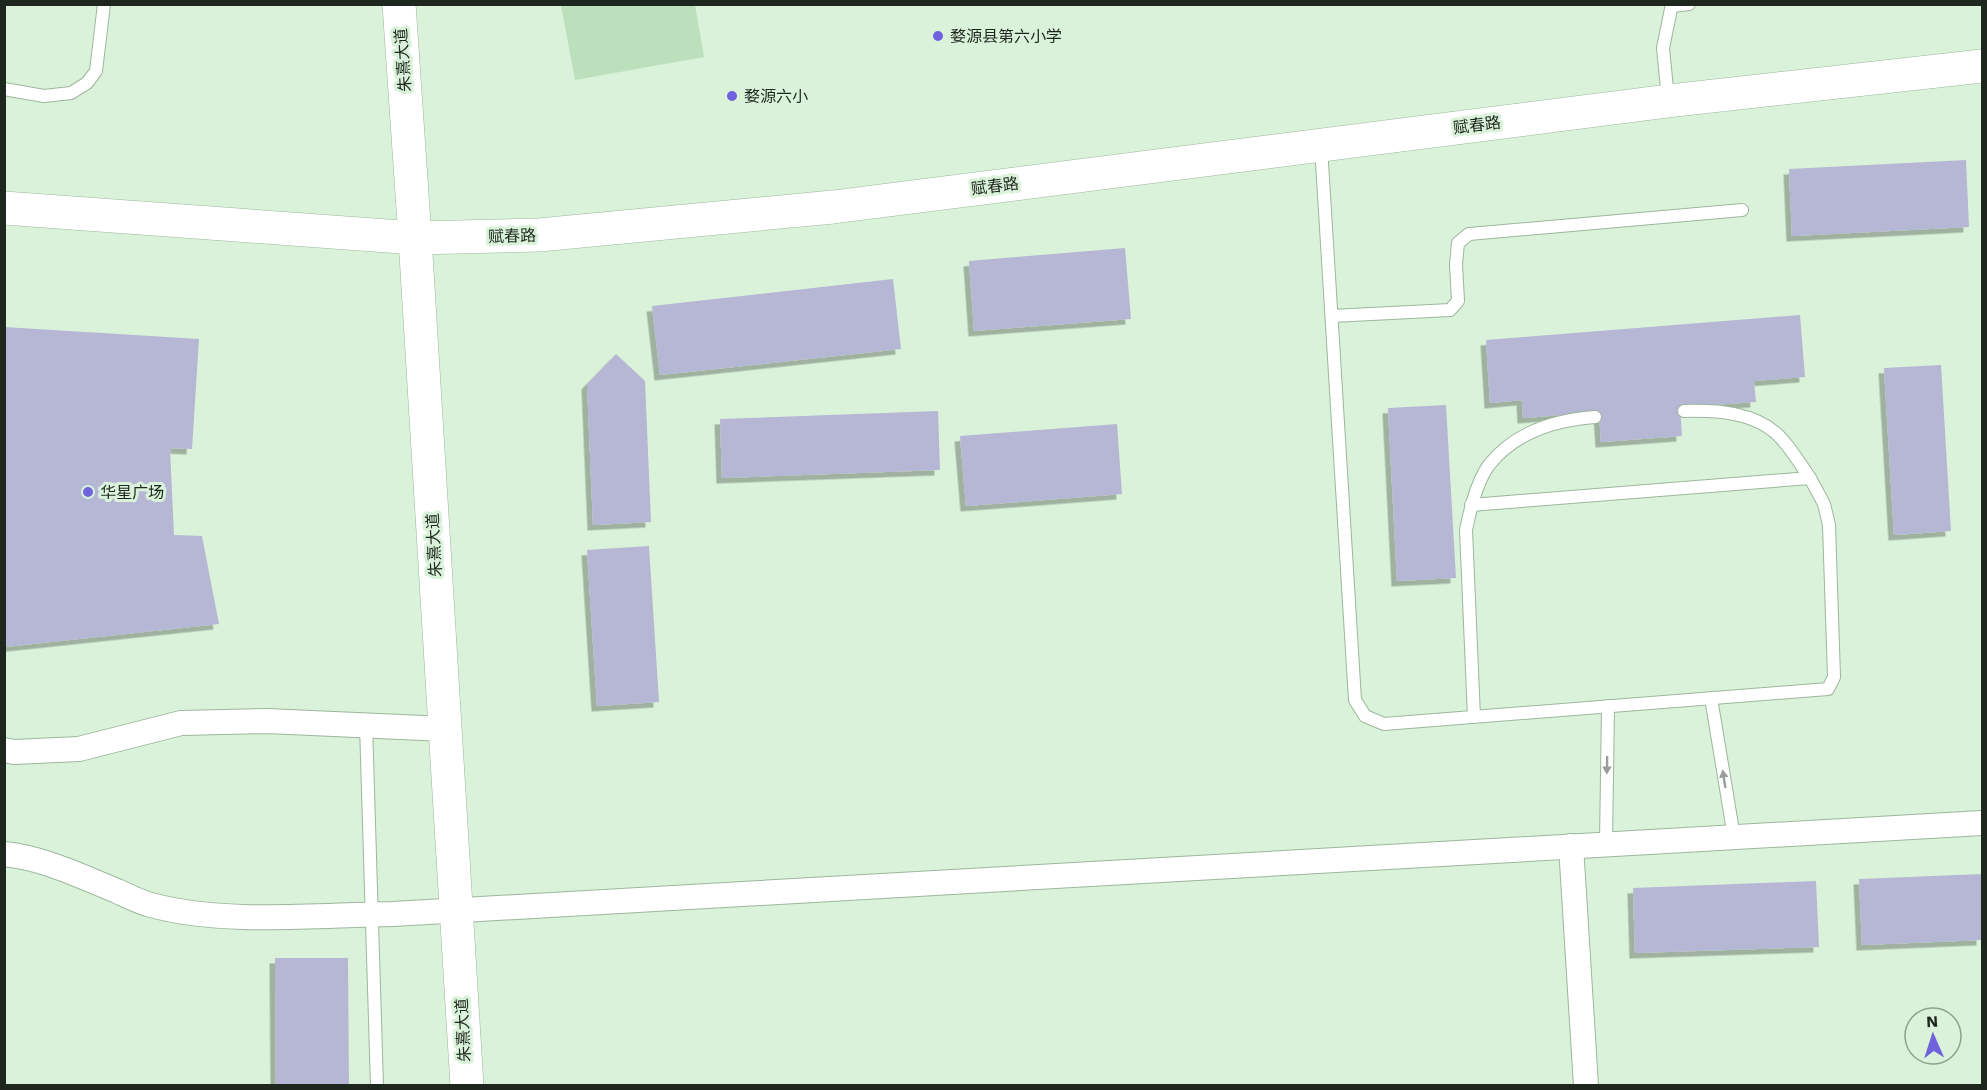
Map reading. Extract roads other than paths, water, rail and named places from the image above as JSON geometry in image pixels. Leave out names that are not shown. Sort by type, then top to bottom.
[{"type":"street","name":"朱熹大道","points":[[399,4],[466,1086]]},
{"type":"street","name":"赋春路","points":[[4,208],[415,238],[539,235],[833,207],[1668,101],[1983,66]]},
{"type":"street","points":[[4,750],[14,752],[79,749],[182,723],[267,721],[445,729]]},
{"type":"street","points":[[4,854],[17,855],[62,868],[150,905],[198,914],[240,916],[371,914],[1983,823]]},
{"type":"street","points":[[1571,846],[1586,1086]]},
{"type":"lane","points":[[4,89],[44,96],[71,93],[87,83],[96,71],[104,4]]},
{"type":"lane","points":[[1668,101],[1663,48],[1672,5],[1689,4]]},
{"type":"lane","points":[[1321,145],[1355,700],[1365,716],[1384,724],[1828,689],[1834,677],[1829,525],[1824,504],[1810,478],[1779,436],[1758,421],[1726,412],[1684,411]]},
{"type":"lane","points":[[1332,316],[1450,310],[1458,301],[1456,264],[1458,243],[1469,234],[1742,210]]},
{"type":"lane","points":[[1474,717],[1466,530],[1471,505],[1488,466],[1509,444],[1543,426],[1572,418],[1595,417]]},
{"type":"lane","points":[[1471,505],[1810,478]]},
{"type":"lane","points":[[1711,698],[1734,837]]},
{"type":"lane","points":[[1606,843],[1608,706]]},
{"type":"lane","points":[[366,725],[377,1086]]},
{"type":"place","name":"婺源县第六小学","points":[[938,36]]},
{"type":"place","name":"婺源六小","points":[[732,96]]},
{"type":"place","name":"华星广场","points":[[88,492]]}]
